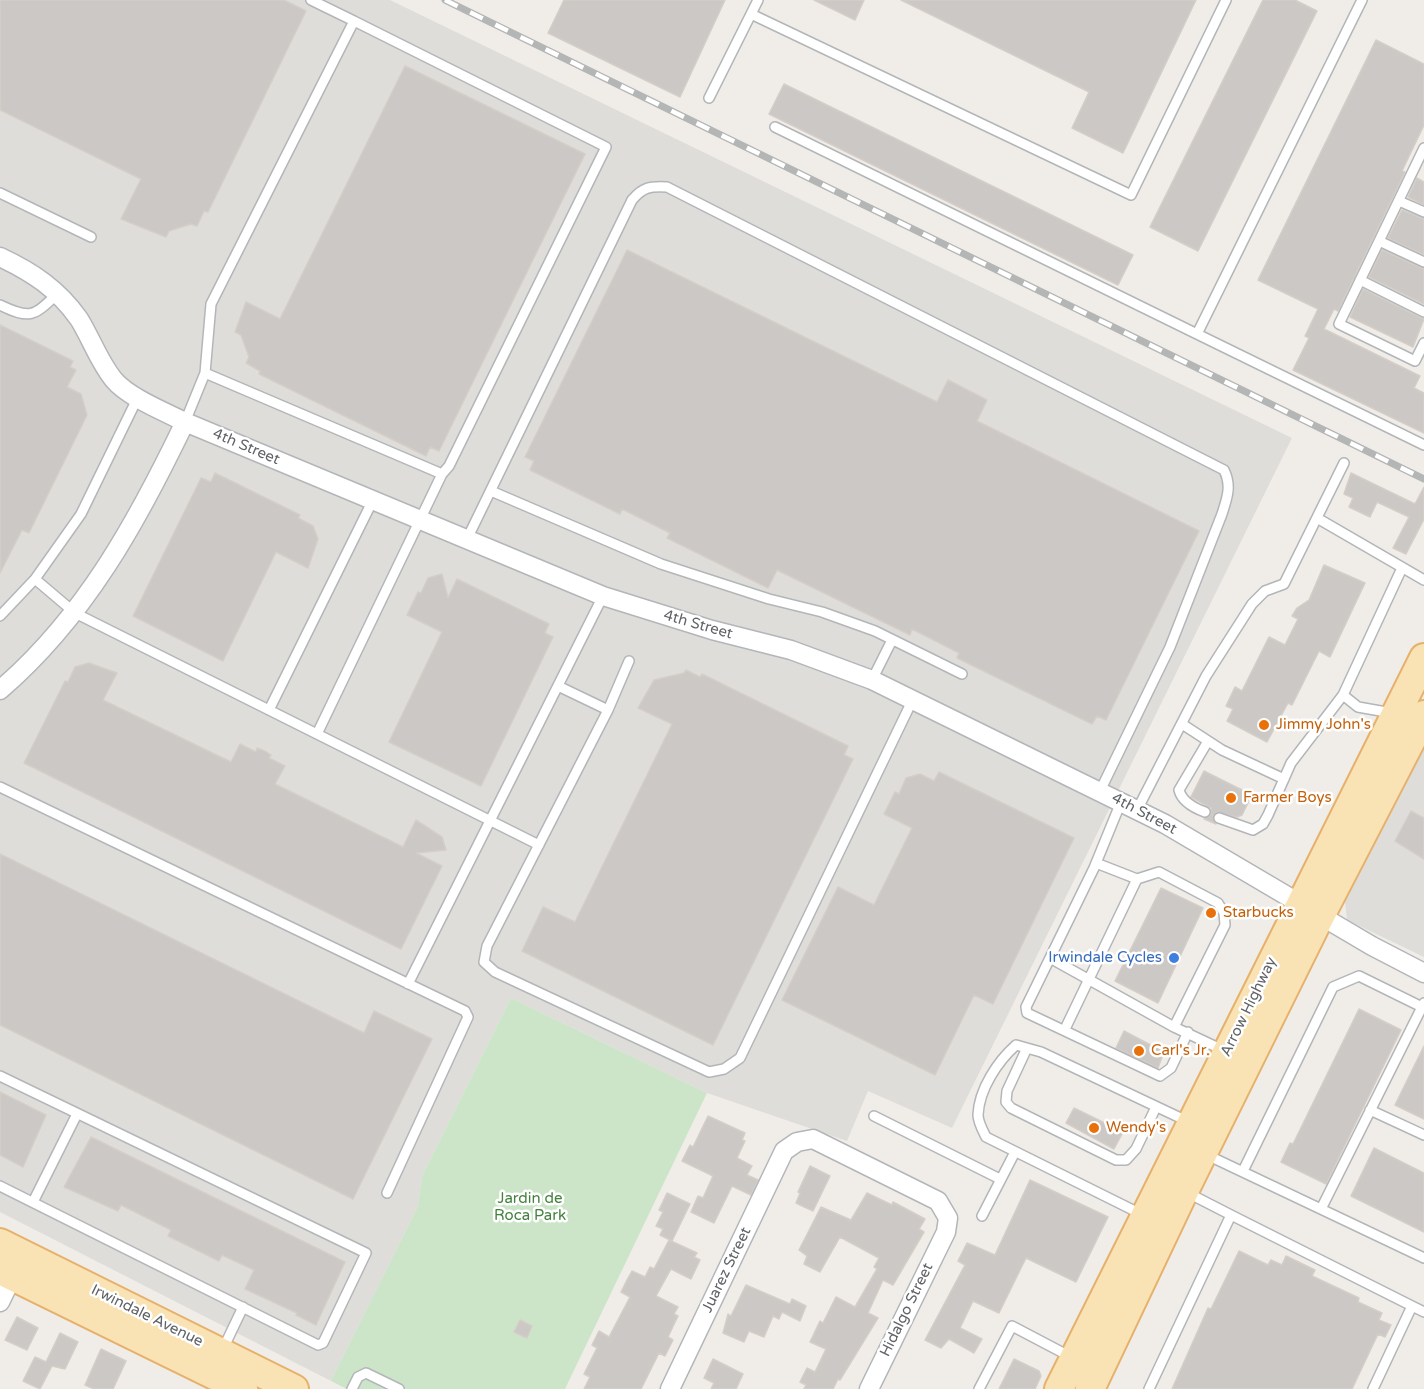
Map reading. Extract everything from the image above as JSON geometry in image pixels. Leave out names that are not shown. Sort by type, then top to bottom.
[{"type":"main road","name":"Arrow Highway","points":[[1059,1389],[1087,1377],[1203,1153],[1396,714],[1424,658]]},
{"type":"main road","name":"Arrow Highway","points":[[1087,1377],[1145,1216],[1227,1052],[1424,716]]},
{"type":"main road","name":"Irwindale Avenue","points":[[9,1261],[243,1389]]},
{"type":"main road","name":"Irwindale Avenue","points":[[212,1371],[294,1389]]},
{"type":"street","name":"4th Street","points":[[0,256],[24,269],[58,293],[79,320],[115,381],[138,397],[185,422],[603,596],[702,627],[791,650],[872,680],[1129,806],[1424,973]]},
{"type":"street","points":[[0,690],[22,671],[75,613],[109,566],[144,506],[185,422]]},
{"type":"street","name":"Juarez Street","points":[[670,1389],[784,1151],[796,1143],[813,1139],[938,1201],[948,1218],[946,1232]]},
{"type":"street","name":"Hidalgo Street","points":[[869,1389],[946,1232]]},
{"type":"street","points":[[0,1302],[9,1261]]},
{"type":"lane","points":[[311,0],[606,147],[449,466],[442,474],[317,734]]},
{"type":"lane","points":[[709,98],[758,0]]},
{"type":"lane","points":[[751,14],[1131,195],[1226,0]]},
{"type":"lane","points":[[1197,334],[1362,0]]},
{"type":"lane","points":[[185,422],[205,373],[211,304],[354,21]]},
{"type":"lane","points":[[775,127],[1424,445]]},
{"type":"lane","points":[[1424,148],[1339,324],[1415,361],[1424,343]]},
{"type":"lane","points":[[1414,170],[1424,174]]},
{"type":"lane","points":[[467,539],[632,200],[641,189],[652,186],[667,187],[1224,470],[1229,479],[1229,493],[1222,514],[1170,647],[1100,791]]},
{"type":"lane","points":[[0,193],[91,237]]},
{"type":"lane","points":[[1399,201],[1424,212]]},
{"type":"lane","points":[[1379,241],[1424,262]]},
{"type":"lane","points":[[1360,280],[1424,312]]},
{"type":"lane","points":[[0,305],[20,314],[29,315],[40,310],[58,293]]},
{"type":"lane","points":[[205,373],[442,474]]},
{"type":"lane","points":[[0,616],[35,579],[81,514],[138,397]]},
{"type":"lane","points":[[1188,1032],[1171,1068],[1160,1076],[1065,1029],[1027,1013],[1026,1007],[1096,863],[1129,806],[1182,724],[1206,676],[1252,604],[1265,591],[1284,584],[1344,463]]},
{"type":"lane","points":[[491,491],[661,564],[758,596],[822,612],[892,640],[962,674]]},
{"type":"lane","points":[[269,710],[373,500]]},
{"type":"lane","points":[[1317,518],[1424,580]]},
{"type":"lane","points":[[1219,818],[1253,830],[1263,824],[1291,763],[1342,695],[1402,568]]},
{"type":"lane","points":[[35,579],[75,613],[539,845]]},
{"type":"lane","points":[[408,984],[603,596]]},
{"type":"lane","points":[[872,680],[892,640]]},
{"type":"lane","points":[[629,661],[608,710],[487,946],[484,962],[495,972],[709,1072],[724,1069],[740,1058],[913,699]]},
{"type":"lane","points":[[558,686],[608,710]]},
{"type":"lane","points":[[1342,695],[1358,708],[1396,714]]},
{"type":"lane","points":[[1182,724],[1208,741],[1284,779]]},
{"type":"lane","points":[[1205,812],[1195,808],[1180,796],[1179,790],[1208,741]]},
{"type":"lane","points":[[0,787],[465,1011],[468,1017],[387,1193]]},
{"type":"lane","points":[[1096,863],[1137,879],[1159,872],[1218,903],[1224,913],[1225,925],[1174,1027]]},
{"type":"lane","points":[[1065,1029],[1137,879]]},
{"type":"lane","points":[[1050,958],[1174,1027],[1227,1052]]},
{"type":"lane","points":[[1243,1171],[1334,987],[1359,976],[1423,1006],[1320,1209]]},
{"type":"lane","points":[[1145,1216],[986,1137],[978,1117],[982,1095],[1002,1057],[1016,1045],[1041,1052],[1191,1123]]},
{"type":"lane","points":[[1027,1048],[1007,1091],[1006,1102],[1011,1108],[1116,1160],[1126,1160],[1136,1149],[1156,1107]]},
{"type":"lane","points":[[0,1076],[366,1253],[321,1345],[0,1186]]},
{"type":"lane","points":[[1370,1110],[1424,1135]]},
{"type":"lane","points":[[33,1202],[77,1114]]},
{"type":"lane","points":[[874,1116],[1000,1179]]},
{"type":"lane","points":[[982,1216],[1015,1152]]},
{"type":"lane","points":[[1203,1153],[1424,1258]]},
{"type":"lane","points":[[1184,1191],[1424,1312]]},
{"type":"lane","points":[[1149,1389],[1231,1215]]},
{"type":"lane","points":[[1372,1389],[1412,1306]]},
{"type":"lane","points":[[212,1371],[243,1307]]},
{"type":"lane","points":[[978,1389],[1012,1326],[1087,1377]]},
{"type":"lane","points":[[352,1389],[358,1377],[366,1373],[399,1389]]},
{"type":"shaded area","points":[[0,0],[390,0],[1292,438],[952,1128],[868,1091],[847,1141],[707,1093],[511,998],[422,1176],[418,1206],[331,1381],[0,1212]]},
{"type":"shaded area","points":[[1424,739],[1424,957],[1347,920],[1344,893]]},
{"type":"green space","name":"Jardin de Roca Park","points":[[511,998],[707,1093],[565,1389],[347,1389],[331,1381],[418,1206],[422,1176]]},
{"type":"building","points":[[0,0],[284,0],[306,11],[208,212],[204,211],[197,226],[191,224],[169,231],[166,237],[121,219],[141,179],[0,110]]},
{"type":"building","points":[[564,0],[725,0],[680,97],[548,33]]},
{"type":"building","points":[[814,0],[864,0],[855,20]]},
{"type":"building","points":[[901,0],[1196,0],[1123,153],[1072,128],[1089,92]]},
{"type":"building","points":[[1263,0],[1295,0],[1317,11],[1198,251],[1150,227]]},
{"type":"building","points":[[1376,40],[1424,64],[1424,125],[1402,171],[1405,172],[1338,311],[1334,309],[1324,329],[1420,376],[1414,388],[1424,393],[1424,433],[1293,370],[1309,338],[1305,336],[1318,309],[1258,280]]},
{"type":"building","points":[[405,66],[585,154],[439,451],[430,447],[426,456],[259,374],[260,371],[246,363],[249,357],[241,335],[235,332],[246,302],[280,319]]},
{"type":"building","points":[[784,84],[1133,255],[1118,285],[769,114]]},
{"type":"building","points":[[1417,178],[1424,182],[1424,205],[1408,197]]},
{"type":"building","points":[[1402,210],[1424,219],[1424,255],[1388,238]]},
{"type":"building","points":[[627,250],[937,402],[948,380],[987,400],[977,421],[1199,531],[1106,720],[1097,716],[1092,724],[957,658],[959,653],[912,629],[910,635],[777,570],[768,588],[667,538],[670,533],[622,509],[620,514],[530,470],[534,461],[525,457]]},
{"type":"building","points":[[1382,250],[1424,269],[1424,304],[1369,277]]},
{"type":"building","points":[[1363,289],[1424,319],[1413,347],[1350,317]]},
{"type":"building","points":[[0,325],[73,361],[70,367],[76,370],[67,387],[81,394],[87,415],[29,533],[22,530],[0,573]]},
{"type":"building","points":[[215,473],[300,515],[298,518],[313,526],[318,539],[308,568],[276,552],[223,661],[133,616],[201,478],[211,482]]},
{"type":"building","points":[[1351,473],[1415,504],[1424,487],[1424,519],[1406,554],[1393,548],[1409,517],[1377,502],[1370,517],[1349,507],[1353,498],[1344,494]]},
{"type":"building","points":[[1324,565],[1365,583],[1330,657],[1319,651],[1292,705],[1288,703],[1267,742],[1227,721],[1233,709],[1226,706],[1235,687],[1242,691],[1269,637],[1285,645],[1298,619],[1292,616],[1297,608],[1309,600]]},
{"type":"building","points":[[442,574],[448,598],[457,579],[549,624],[545,633],[553,637],[481,786],[389,742],[442,632],[407,615],[428,578]]},
{"type":"building","points":[[89,663],[117,673],[103,700],[231,762],[240,744],[256,752],[257,748],[265,751],[271,755],[269,758],[285,766],[275,784],[403,847],[416,820],[442,837],[446,850],[416,853],[442,866],[401,949],[24,763],[65,681],[68,682],[75,667]]},
{"type":"building","points":[[686,670],[700,677],[702,674],[848,746],[844,755],[853,759],[713,1045],[522,951],[543,907],[575,922],[672,724],[638,708],[654,680],[684,673]]},
{"type":"building","points":[[1204,771],[1252,795],[1242,815],[1237,817],[1217,812],[1213,816],[1216,824],[1204,819],[1211,815],[1211,808],[1191,797]]},
{"type":"building","points":[[939,772],[1074,838],[993,1004],[974,995],[935,1075],[782,1000],[838,887],[874,905],[912,828],[884,814],[895,792],[899,794],[906,778],[920,774],[934,781]]},
{"type":"building","points":[[1411,811],[1424,818],[1424,859],[1395,841]]},
{"type":"building","points":[[0,854],[364,1033],[374,1011],[432,1039],[353,1199],[0,1025]]},
{"type":"building","points":[[1161,888],[1203,908],[1158,1003],[1115,981]]},
{"type":"building","points":[[1359,1009],[1401,1030],[1326,1184],[1281,1162],[1290,1143],[1293,1144]]},
{"type":"building","name":"Carl's Jr.","points":[[1124,1031],[1164,1052],[1158,1068],[1116,1048]]},
{"type":"building","points":[[1424,1046],[1424,1119],[1395,1105]]},
{"type":"building","points":[[0,1092],[46,1115],[23,1167],[0,1155]]},
{"type":"building","name":"Wendy's","points":[[1074,1108],[1123,1132],[1114,1149],[1066,1123]]},
{"type":"building","points":[[708,1116],[745,1133],[742,1140],[745,1141],[737,1158],[752,1166],[747,1175],[758,1180],[751,1195],[732,1186],[714,1223],[691,1212],[698,1196],[703,1198],[713,1176],[682,1161],[690,1145],[693,1147]]},
{"type":"building","points":[[91,1137],[345,1262],[316,1325],[296,1315],[297,1313],[245,1289],[254,1270],[222,1255],[219,1261],[168,1236],[171,1230],[121,1205],[118,1211],[64,1187]]},
{"type":"building","points":[[1374,1148],[1424,1173],[1424,1232],[1351,1196]]},
{"type":"building","points":[[810,1166],[830,1176],[813,1211],[796,1203],[800,1193],[798,1192]]},
{"type":"building","points":[[1030,1180],[1108,1217],[1076,1282],[1026,1258],[999,1313],[973,1301],[960,1328],[982,1339],[974,1353],[949,1339],[941,1348],[925,1340],[965,1265],[958,1261],[967,1243],[995,1255]]},
{"type":"building","points":[[667,1193],[690,1204],[672,1241],[660,1235],[663,1229],[656,1226],[663,1212],[659,1210]]},
{"type":"building","points":[[867,1193],[892,1205],[893,1202],[925,1219],[919,1229],[924,1232],[893,1285],[883,1280],[868,1313],[878,1318],[840,1380],[838,1379],[833,1389],[804,1389],[806,1385],[800,1382],[807,1368],[815,1372],[826,1349],[810,1342],[820,1321],[823,1323],[836,1297],[855,1307],[877,1269],[874,1267],[879,1258],[840,1237],[820,1272],[804,1264],[807,1256],[799,1250],[821,1207],[851,1220]]},
{"type":"building","points":[[669,1240],[697,1253],[694,1257],[700,1260],[691,1279],[671,1269],[656,1296],[678,1307],[674,1314],[678,1316],[668,1337],[673,1340],[665,1356],[659,1353],[641,1389],[584,1389],[590,1377],[584,1374],[597,1348],[592,1345],[599,1331],[609,1337],[630,1297],[621,1292],[628,1278],[632,1271],[645,1277],[650,1267],[654,1269]]},
{"type":"building","points":[[1239,1251],[1268,1265],[1271,1260],[1282,1265],[1286,1256],[1315,1270],[1312,1276],[1359,1298],[1358,1302],[1382,1313],[1379,1320],[1391,1325],[1385,1337],[1378,1334],[1352,1389],[1172,1389],[1208,1308],[1211,1309]]},
{"type":"building","points":[[746,1285],[790,1304],[792,1299],[806,1306],[800,1321],[782,1312],[779,1319],[773,1316],[764,1337],[749,1331],[744,1342],[723,1333],[728,1314],[731,1316]]},
{"type":"building","points":[[17,1317],[38,1328],[27,1350],[5,1340]]},
{"type":"building","points":[[520,1320],[532,1326],[527,1338],[514,1332]]},
{"type":"building","points":[[60,1333],[78,1342],[65,1369],[52,1366],[40,1389],[23,1381],[35,1357],[46,1362]]},
{"type":"building","points":[[101,1349],[126,1361],[113,1389],[94,1389],[85,1385]]},
{"type":"building","points":[[713,1359],[743,1374],[736,1389],[711,1389],[714,1383],[704,1378]]},
{"type":"building","points":[[1014,1359],[1039,1371],[1041,1376],[1035,1389],[999,1389]]},
{"type":"railway","points":[[445,0],[1424,479]]},
{"type":"place","name":"Jimmy John's","points":[[1264,725]]},
{"type":"place","name":"Farmer Boys","points":[[1231,798]]},
{"type":"place","name":"Starbucks","points":[[1211,913]]},
{"type":"place","name":"Irwindale Cycles","points":[[1174,958]]},
{"type":"place","name":"Carl's Jr.","points":[[1139,1051]]},
{"type":"place","name":"Wendy's","points":[[1094,1128]]}]
